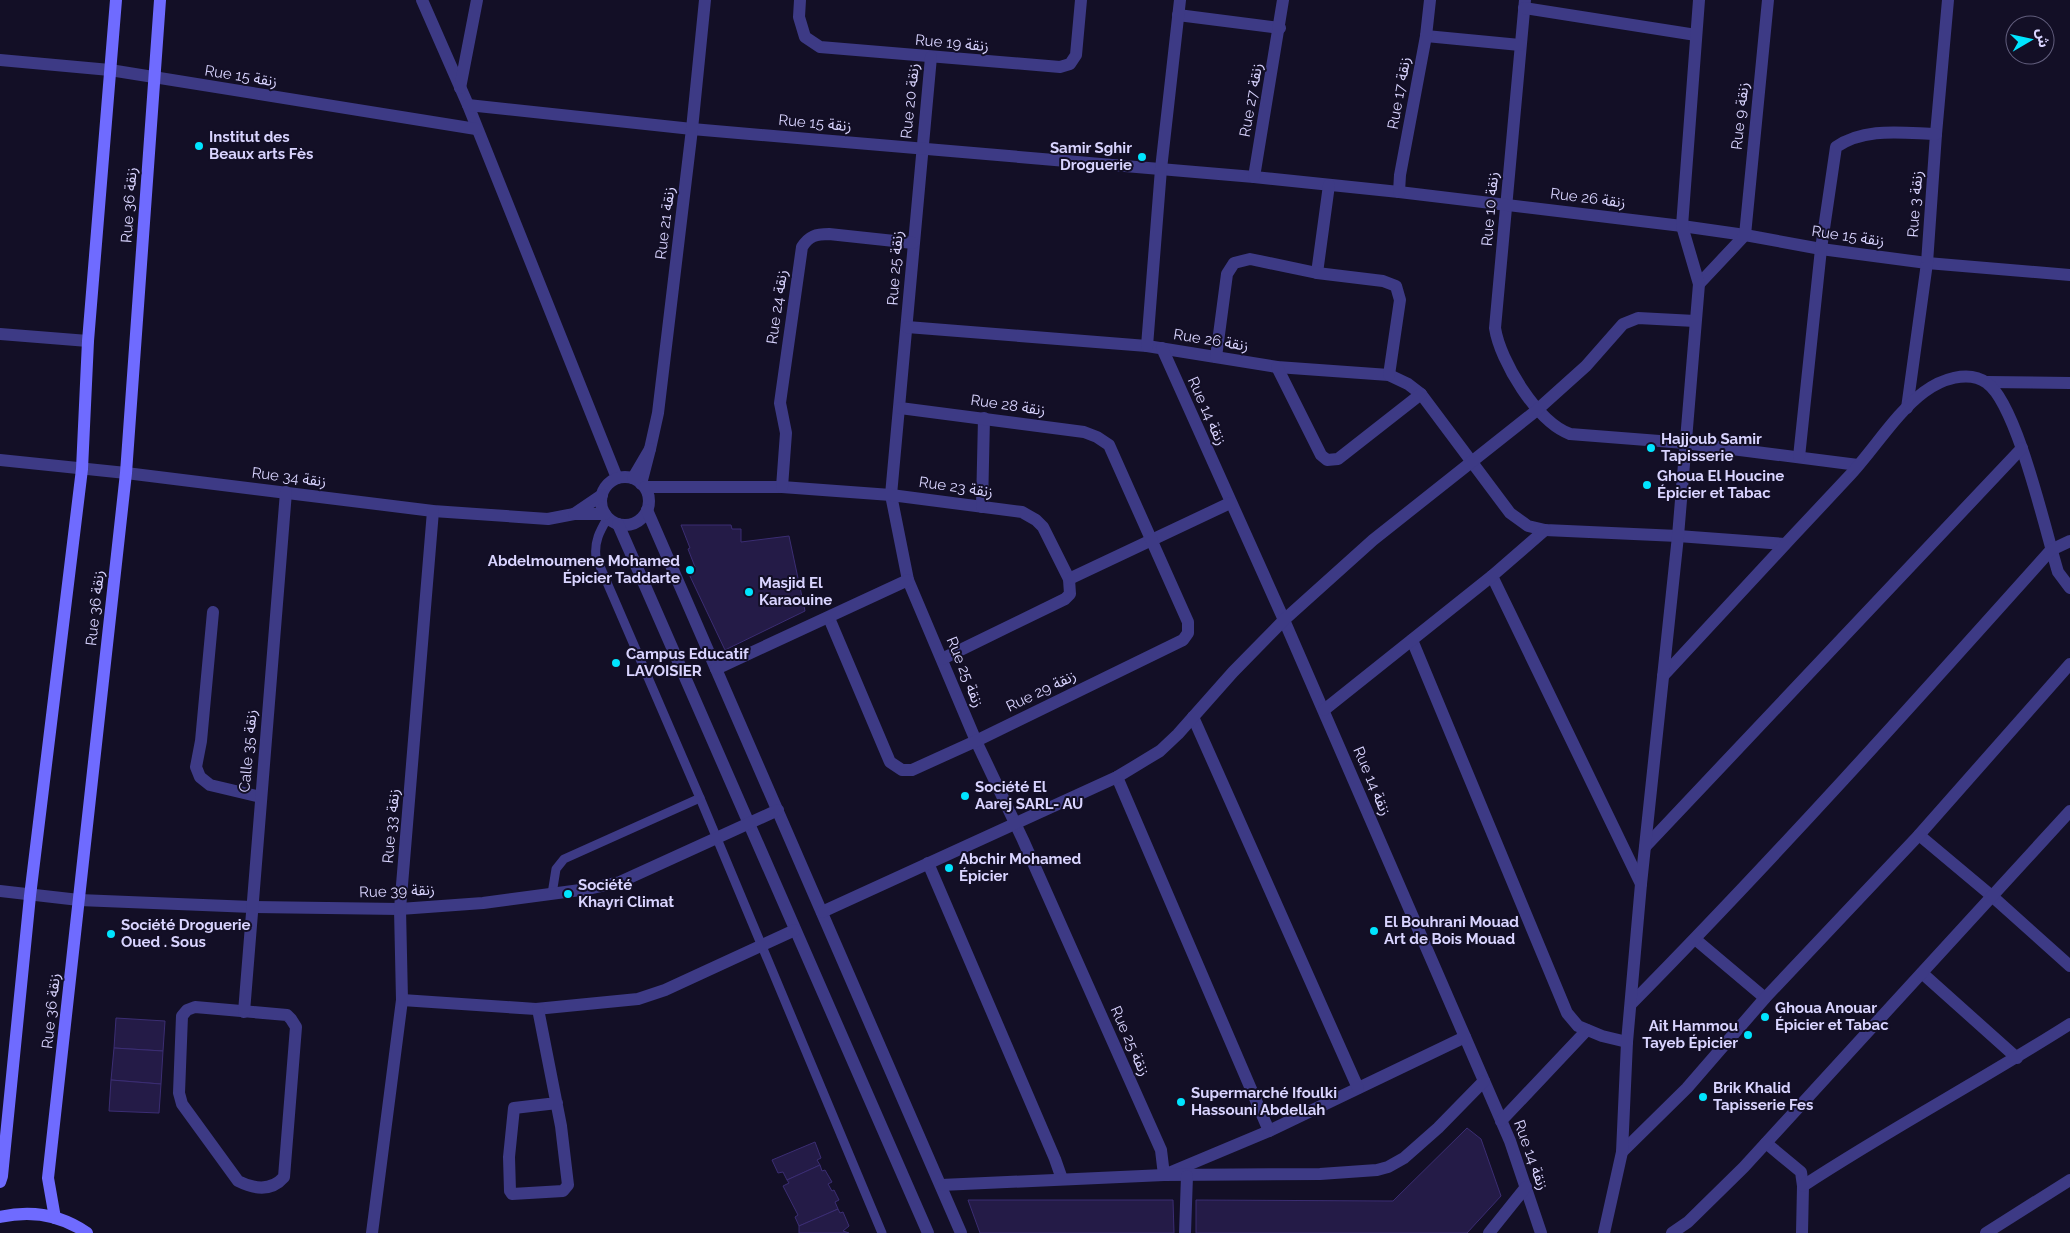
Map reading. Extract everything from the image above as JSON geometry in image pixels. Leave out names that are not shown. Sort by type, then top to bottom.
[{"type":"street","name":"Rue 36 زنقة","points":[[0,1182],[30,896],[82,469],[88,340],[116,0]]},
{"type":"street","name":"Rue 36 زنقة","points":[[56,1218],[48,1178],[126,473],[160,0]]},
{"type":"street","points":[[422,0],[468,105],[476,130],[617,478]]},
{"type":"street","points":[[460,88],[477,0]]},
{"type":"street","name":"Rue 21 زنقة","points":[[640,483],[658,413],[692,129],[705,0]]},
{"type":"street","name":"Rue 19 زنقة","points":[[800,0],[799,17],[805,37],[820,47],[931,58],[1060,67],[1070,64],[1076,56],[1081,0]]},
{"type":"street","points":[[1147,346],[1161,170],[1180,0]]},
{"type":"street","name":"Rue 27 زنقة","points":[[1254,177],[1280,28],[1283,0]]},
{"type":"street","name":"Rue 17 زنقة","points":[[1399,192],[1400,175],[1426,36],[1430,0]]},
{"type":"street","points":[[1604,1233],[1622,1152],[1627,1042],[1641,884],[1678,536],[1695,321],[1700,284],[1682,226],[1700,0]]},
{"type":"street","name":"Rue 9 زنقة","points":[[1745,235],[1768,0]]},
{"type":"street","name":"Rue 3 زنقة","points":[[1907,408],[1927,263],[1948,0]]},
{"type":"street","points":[[1525,4],[1696,35]]},
{"type":"street","name":"Rue 10 زنقة","points":[[1525,4],[1520,45],[1508,204],[1495,328],[1503,357],[1537,410],[1561,430],[1570,434],[1685,443],[1858,466]]},
{"type":"street","points":[[1178,15],[1280,28]]},
{"type":"street","points":[[1426,36],[1520,45]]},
{"type":"street","name":"Rue 20 زنقة","points":[[922,148],[931,58]]},
{"type":"street","name":"Rue 15 زنقة","points":[[0,60],[110,70],[476,130]]},
{"type":"street","name":"Rue 15 زنقة","points":[[468,105],[692,129],[1161,170]]},
{"type":"street","points":[[1799,457],[1821,249],[1836,147],[1848,139],[1880,133],[1936,134]]},
{"type":"street","name":"Rue 25 زنقة","points":[[922,148],[891,495],[908,580],[976,741],[1161,1150],[1164,1175]]},
{"type":"street","name":"Rue 26 زنقة","points":[[1161,170],[1254,177],[1399,192],[1682,226]]},
{"type":"street","points":[[1317,273],[1329,185]]},
{"type":"street","name":"Rue 15 زنقة","points":[[1682,226],[1821,249],[1927,263],[2070,275]]},
{"type":"street","name":"Rue 24 زنقة","points":[[782,487],[786,433],[780,403],[802,247],[807,239],[816,234],[913,244]]},
{"type":"street","points":[[1700,284],[1745,235]]},
{"type":"street","points":[[1216,357],[1227,274],[1234,263],[1250,259],[1317,273],[1383,281],[1396,286],[1400,300],[1389,375]]},
{"type":"street","points":[[822,912],[1117,777],[1160,751],[1284,620],[1373,540],[1537,410],[1586,366],[1623,324],[1638,318],[1695,321]]},
{"type":"street","name":"Rue 26 زنقة","points":[[907,327],[1147,346],[1277,366],[1389,375],[1408,384],[1422,394],[1510,513],[1528,526],[1545,530],[1678,536],[1786,544]]},
{"type":"street","points":[[0,334],[88,340]]},
{"type":"street","name":"Rue 14 زنقة","points":[[1162,348],[1324,710],[1484,1081],[1526,1187],[1541,1233]]},
{"type":"street","points":[[1277,366],[1320,455],[1327,460],[1338,459],[1422,394]]},
{"type":"street","points":[[1663,676],[1858,466],[1907,408],[1923,393],[1938,383],[1969,376],[1987,382],[2070,383]]},
{"type":"street","points":[[1987,382],[2001,398],[2022,448],[2058,572],[2070,588]]},
{"type":"street","name":"Rue 28 زنقة","points":[[900,408],[1084,432],[1097,437],[1109,445],[1150,542]]},
{"type":"street","points":[[982,507],[984,418]]},
{"type":"street","points":[[1645,847],[2022,448]]},
{"type":"street","name":"Rue 34 زنقة","points":[[0,460],[126,473],[433,511],[548,519],[574,514]]},
{"type":"street","points":[[574,514],[602,495],[610,482],[617,478],[640,483],[648,494],[647,510],[962,1233]]},
{"type":"street","name":"Rue 23 زنقة","points":[[640,483],[782,487],[891,495],[1022,512],[1036,520],[1043,527],[1069,579]]},
{"type":"street","name":"Calle 35 زنقة","points":[[244,1012],[286,492]]},
{"type":"street","points":[[602,495],[602,503],[748,823],[928,1233]]},
{"type":"street","points":[[942,659],[1065,599],[1070,594],[1069,579],[1230,503]]},
{"type":"street","points":[[574,514],[610,518],[629,524],[637,522],[647,510]]},
{"type":"street","name":"Rue 33 زنقة","points":[[372,1233],[402,1000],[400,909],[433,511]]},
{"type":"street","points":[[1324,710],[1492,576],[1545,530]]},
{"type":"street","points":[[1631,1004],[1695,940],[1934,681],[2051,550],[2070,541]]},
{"type":"street","name":"Rue 29 زنقة","points":[[829,618],[890,762],[902,770],[912,770],[976,741],[1183,640],[1188,633],[1188,622],[1150,542]]},
{"type":"street","points":[[1492,576],[1641,884]]},
{"type":"street","points":[[716,669],[908,580]]},
{"type":"street","points":[[213,612],[201,741],[196,766],[200,777],[210,785],[261,796]]},
{"type":"street","points":[[1412,640],[1567,1013],[1578,1026],[1602,1036],[1627,1042]]},
{"type":"street","points":[[1622,1152],[1687,1088],[1765,998],[1919,836],[2070,664]]},
{"type":"street","points":[[1193,717],[1358,1088]]},
{"type":"street","points":[[1117,777],[1269,1130]]},
{"type":"street","name":"Rue 39 زنقة","points":[[0,891],[30,896],[79,900],[252,907],[400,909],[483,903],[588,890],[620,882],[778,810]]},
{"type":"street","points":[[1672,1233],[1688,1222],[1766,1143],[2070,811]]},
{"type":"street","points":[[1919,836],[2070,966]]},
{"type":"street","points":[[928,863],[1062,1179]]},
{"type":"street","points":[[402,1000],[538,1009],[638,999],[665,990],[795,930]]},
{"type":"street","points":[[1695,940],[1765,998]]},
{"type":"street","points":[[1922,973],[2017,1058]]},
{"type":"street","points":[[195,1007],[244,1012],[286,1016],[292,1019],[296,1027],[284,1177],[278,1183],[261,1188],[248,1186],[238,1181],[182,1104],[179,1093],[182,1016],[187,1010],[195,1007]]},
{"type":"street","points":[[538,1009],[557,1103],[568,1185],[564,1192],[512,1194],[510,1191],[510,1158],[514,1108],[557,1103]]},
{"type":"street","points":[[1803,1186],[1866,1145],[2017,1058],[2070,1024]]},
{"type":"street","points":[[1501,1121],[1587,1030]]},
{"type":"street","points":[[1164,1175],[1269,1130],[1465,1037]]},
{"type":"street","points":[[941,1185],[1164,1175],[1366,1172],[1388,1167],[1404,1158],[1484,1081]]},
{"type":"street","points":[[1766,1143],[1801,1172],[1803,1186],[1802,1233]]},
{"type":"street","points":[[1186,1233],[1187,1176]]},
{"type":"street","points":[[1986,1233],[2070,1180]]},
{"type":"street","points":[[1488,1233],[1526,1187]]},
{"type":"street","points":[[0,1217],[30,1214],[56,1218],[87,1233]]},
{"type":"lane","points":[[610,518],[598,534],[595,546],[596,558],[700,798],[882,1233]]},
{"type":"lane","points":[[552,894],[556,869],[564,859],[700,798]]},
{"type":"building","name":"Masjid El Karaouine","points":[[681,525],[731,525],[732,529],[741,529],[741,542],[789,536],[805,611],[725,650],[688,572],[695,567]]},
{"type":"building","points":[[116,1018],[165,1021],[163,1051],[114,1048]]},
{"type":"building","points":[[114,1048],[163,1051],[161,1084],[111,1080]]},
{"type":"building","points":[[111,1080],[161,1084],[159,1113],[109,1111]]},
{"type":"building","points":[[1467,1128],[1481,1139],[1501,1196],[1467,1233],[1196,1233],[1196,1200],[1393,1201]]},
{"type":"building","points":[[815,1142],[821,1158],[817,1160],[820,1165],[787,1180],[783,1172],[778,1173],[772,1160]]},
{"type":"building","points":[[820,1165],[822,1171],[825,1170],[832,1182],[828,1184],[832,1191],[834,1190],[839,1200],[835,1202],[838,1209],[799,1226],[795,1217],[798,1215],[783,1186],[789,1183],[787,1180]]},
{"type":"building","points":[[968,1200],[1173,1200],[1174,1233],[980,1233]]},
{"type":"building","points":[[838,1209],[840,1213],[843,1212],[849,1226],[843,1231],[849,1233],[799,1233],[799,1226]]},
{"type":"place","name":"Institut des Beaux arts Fès","points":[[199,146]]},
{"type":"place","name":"Samir Sghir Droguerie","points":[[1142,157]]},
{"type":"place","name":"Hajjoub Samir Tapisserie","points":[[1651,448]]},
{"type":"place","name":"Ghoua El Houcine Épicier et Tabac","points":[[1647,485]]},
{"type":"place","name":"Abdelmoumene Mohamed Épicier Taddarte","points":[[690,570]]},
{"type":"place","name":"Masjid El Karaouine","points":[[749,592]]},
{"type":"place","name":"Campus Educatif LAVOISIER","points":[[616,663]]},
{"type":"place","name":"Société El Aarej SARL- AU","points":[[965,796]]},
{"type":"place","name":"Abchir Mohamed Épicier","points":[[949,868]]},
{"type":"place","name":"Société Khayri Climat","points":[[568,894]]},
{"type":"place","name":"El Bouhrani Mouad Art de Bois Mouad","points":[[1374,931]]},
{"type":"place","name":"Société Droguerie Oued . Sous","points":[[111,934]]},
{"type":"place","name":"Ghoua Anouar Épicier et Tabac","points":[[1765,1017]]},
{"type":"place","name":"Ait Hammou Tayeb Épicier","points":[[1748,1035]]},
{"type":"place","name":"Brik Khalid Tapisserie Fes","points":[[1703,1097]]},
{"type":"place","name":"Supermarché Ifoulki Hassouni Abdellah","points":[[1181,1102]]}]
